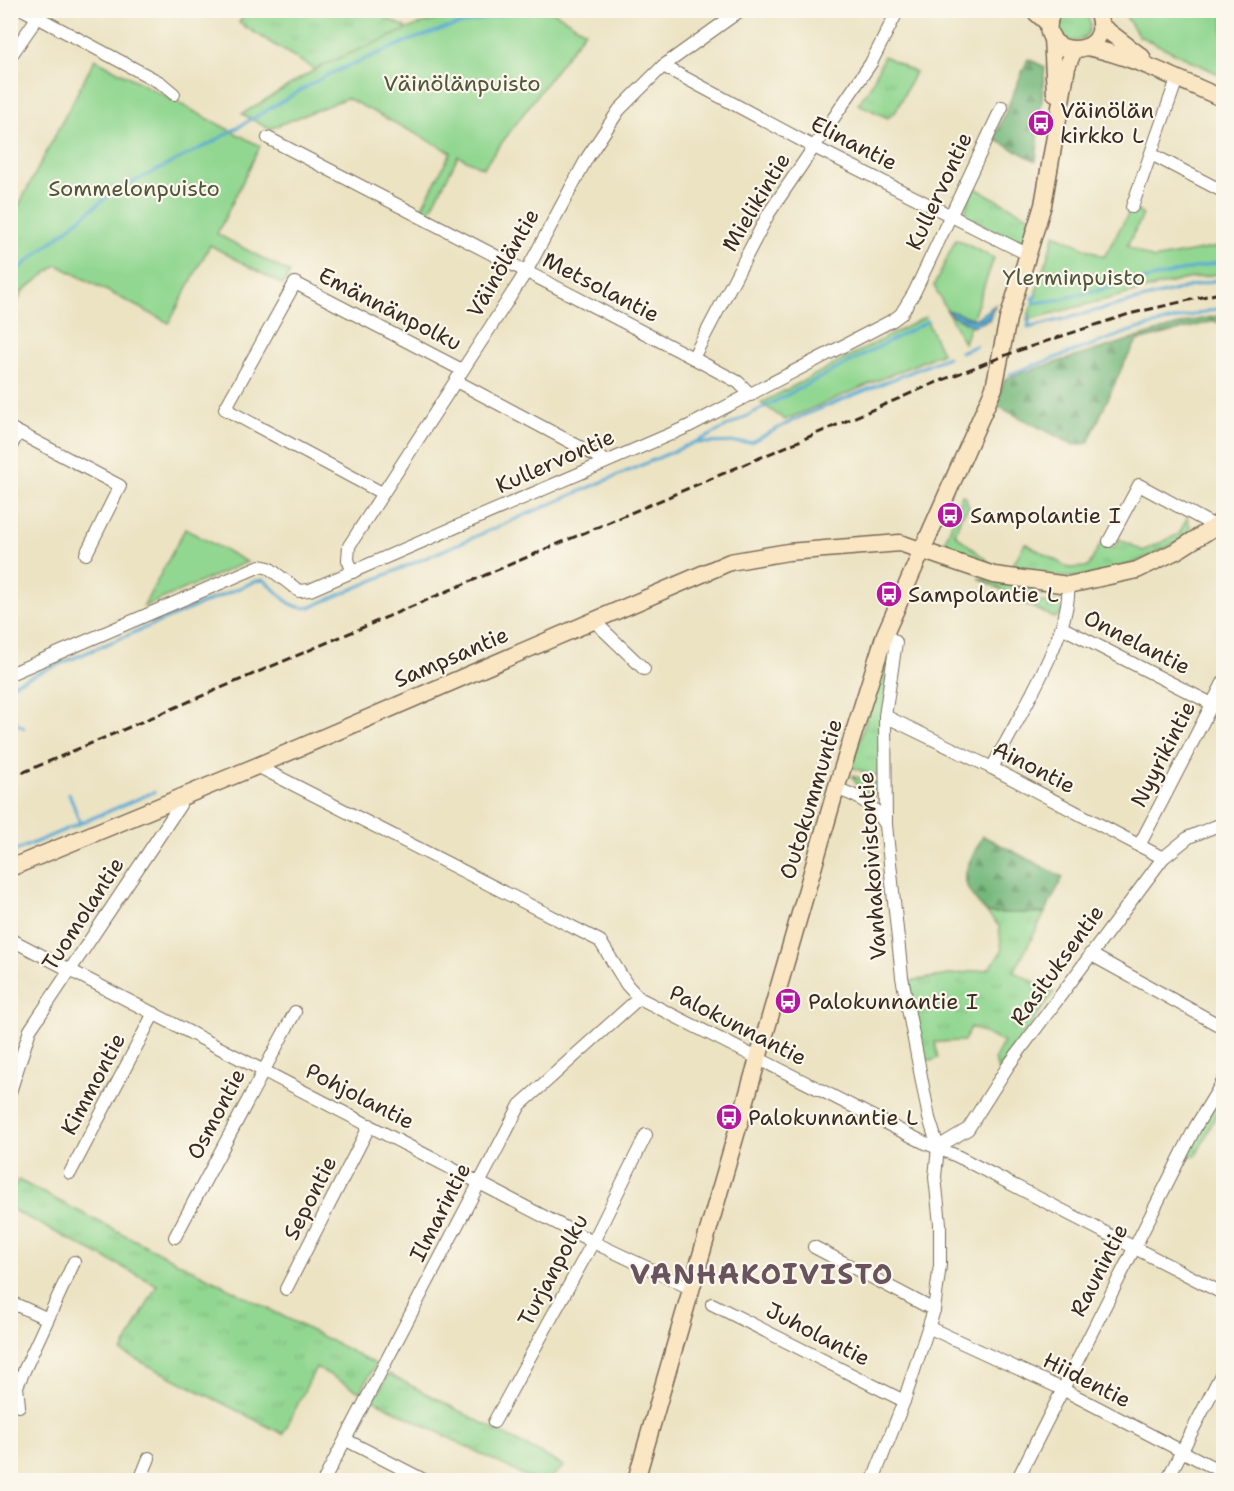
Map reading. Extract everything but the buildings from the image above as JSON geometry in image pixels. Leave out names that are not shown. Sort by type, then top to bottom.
[{"type":"main road","points":[[1033,10],[1051,24],[1061,47],[1108,51],[1224,99]]},
{"type":"main road","points":[[1098,15],[1114,38],[1171,76]]},
{"type":"main road","name":"Outokummuntie","points":[[636,1480],[836,789],[885,634],[994,388],[1008,319],[1043,205],[1067,67],[1081,49],[1097,38],[1098,15]]},
{"type":"main road","name":"Outokummuntie","points":[[1051,24],[1055,65],[1054,142]]},
{"type":"main road","name":"Sampsantie","points":[[10,868],[181,795],[257,766],[730,562],[788,552],[877,543],[900,543],[994,575],[1068,585],[1137,570],[1221,525]]},
{"type":"street","points":[[24,10],[160,83],[174,94]]},
{"type":"street","name":"Väinöläntie","points":[[353,572],[348,561],[349,546],[526,272],[587,158],[619,110],[663,66],[741,10]]},
{"type":"street","name":"Mielikintie","points":[[693,358],[769,213],[871,63],[898,10]]},
{"type":"street","points":[[10,57],[37,18]]},
{"type":"street","name":"Elinantie","points":[[663,66],[814,147],[1029,255]]},
{"type":"street","points":[[1132,207],[1151,154],[1171,76]]},
{"type":"street","name":"Kullervontie","points":[[10,674],[260,566],[269,568],[299,591],[310,590],[687,427],[901,314],[951,216],[1002,107]]},
{"type":"street","name":"Metsolantie","points":[[268,138],[693,358],[738,382],[751,395]]},
{"type":"street","points":[[1151,154],[1224,192]]},
{"type":"street","name":"Emännänpolku","points":[[382,493],[225,409],[295,283],[459,376]]},
{"type":"street","points":[[459,376],[606,461]]},
{"type":"street","points":[[10,448],[14,431],[120,486],[86,554]]},
{"type":"street","points":[[1109,542],[1139,484],[1221,525]]},
{"type":"street","points":[[992,768],[1063,628],[1069,598],[1068,585]]},
{"type":"street","points":[[593,620],[644,669]]},
{"type":"street","name":"Onnelantie","points":[[1063,628],[1224,710]]},
{"type":"street","name":"Vanhakoivistontie","points":[[873,1480],[930,1328],[940,1265],[940,1224],[934,1177],[938,1147],[929,1118],[902,977],[886,825],[885,716],[896,642],[885,634]]},
{"type":"street","name":"Nyyrikintie","points":[[1139,846],[1224,681]]},
{"type":"street","name":"Ainontie","points":[[885,716],[992,768],[1163,858]]},
{"type":"street","name":"Palokunnantie","points":[[257,766],[600,940],[627,985],[639,998],[923,1142],[938,1147],[1224,1294]]},
{"type":"street","points":[[836,789],[855,794],[869,804],[886,825]]},
{"type":"street","name":"Tuomolantie","points":[[10,1092],[30,1030],[180,805],[181,795]]},
{"type":"street","name":"Rasituksentie","points":[[938,1147],[968,1129],[1008,1066],[1163,858],[1189,837],[1224,823]]},
{"type":"street","name":"Pohjolantie","points":[[10,939],[593,1242],[692,1289]]},
{"type":"street","points":[[1090,954],[1224,1028]]},
{"type":"street","name":"Ilmarintie","points":[[324,1480],[520,1105],[639,998]]},
{"type":"street","name":"Osmontie","points":[[175,1237],[295,1012]]},
{"type":"street","name":"Kimmontie","points":[[70,1173],[154,1013]]},
{"type":"street","name":"Raunintie","points":[[1017,1480],[1196,1126],[1224,1080]]},
{"type":"street","name":"Sepontie","points":[[286,1289],[370,1125]]},
{"type":"street","name":"Turjanpolku","points":[[494,1422],[593,1242],[646,1135]]},
{"type":"street","points":[[814,1247],[934,1310]]},
{"type":"street","points":[[19,1406],[17,1386],[46,1318],[74,1262]]},
{"type":"street","points":[[10,1302],[46,1318]]},
{"type":"street","name":"Juholantie","points":[[712,1304],[904,1401]]},
{"type":"street","name":"Hiidentie","points":[[930,1328],[1062,1389],[1224,1473]]},
{"type":"street","points":[[1167,1480],[1224,1369]]},
{"type":"street","points":[[346,1440],[424,1480]]},
{"type":"street","points":[[140,1480],[149,1458]]},
{"type":"green space","points":[[1074,9],[1086,13],[1090,25],[1086,37],[1074,41],[1062,37],[1058,25],[1062,13]]},
{"type":"green space","points":[[246,11],[372,11],[405,27],[408,34],[317,71],[239,23]]},
{"type":"green space","name":"Väinölänpuisto","points":[[469,11],[552,11],[585,31],[483,168],[458,156],[429,213],[421,209],[451,152],[347,98],[269,129],[242,114],[321,66],[415,26]]},
{"type":"green space","points":[[1122,11],[1223,11],[1223,76],[1139,36]]},
{"type":"green space","points":[[884,56],[915,72],[896,111],[888,118],[858,104],[871,86]]},
{"type":"green space","name":"Sommelonpuisto","points":[[95,59],[260,146],[217,234],[290,273],[283,285],[210,245],[169,323],[57,265],[23,291],[11,315],[11,220]]},
{"type":"green space","points":[[1028,59],[1045,67],[1036,161],[994,139]]},
{"type":"green space","points":[[973,187],[1032,218],[1023,241],[1013,240],[964,215]]},
{"type":"green space","name":"Ylerminpuisto","points":[[1132,207],[1143,215],[1127,246],[1153,259],[1223,246],[1223,273],[1182,280],[1027,320],[1055,234],[1104,257]]},
{"type":"green space","points":[[956,239],[994,258],[964,343],[934,286]]},
{"type":"green space","points":[[1223,315],[1223,326],[1215,321],[1137,341],[1123,365],[1088,443],[1074,445],[995,405],[1005,379],[1015,375],[1192,321]]},
{"type":"green space","points":[[925,317],[942,353],[785,420],[761,403]]},
{"type":"green space","points":[[962,495],[966,497],[969,507],[961,516],[955,534],[991,564],[988,566],[954,550],[945,542]]},
{"type":"green space","points":[[1187,518],[1190,526],[1189,535],[1158,552],[1109,572],[1056,577],[1010,570],[1025,543],[1069,568],[1088,567],[1101,543],[1114,549],[1119,539],[1143,551],[1179,534]]},
{"type":"green space","points":[[185,529],[247,562],[143,607]]},
{"type":"green space","points":[[979,578],[1049,592],[1056,595],[1012,595]]},
{"type":"green space","points":[[1021,602],[1060,602],[1062,612],[1055,618]]},
{"type":"green space","points":[[888,651],[890,652],[878,777],[851,767]]},
{"type":"green space","points":[[852,776],[880,784],[881,791],[871,797],[859,787]]},
{"type":"green space","points":[[983,836],[1063,877],[1045,913],[987,913],[977,902],[966,884],[966,876],[967,868]]},
{"type":"green space","points":[[987,913],[1045,913],[1014,972],[1054,992],[998,1071],[995,1059],[1003,1042],[971,1027],[964,1041],[935,1042],[938,1058],[931,1061],[923,1056],[910,981],[989,969],[1002,951],[999,926]]},
{"type":"green space","points":[[1223,1087],[1223,1101],[1196,1156],[1190,1156],[1187,1153]]},
{"type":"green space","points":[[18,1180],[376,1364],[360,1392],[316,1367],[283,1434],[122,1352],[157,1285],[11,1209],[11,1192]]},
{"type":"green space","points":[[389,1374],[564,1466],[549,1480],[533,1480],[374,1400]]},
{"type":"water","points":[[995,305],[989,320],[973,326],[949,314],[947,310],[975,319]]},
{"type":"waterway","points":[[10,276],[113,192],[211,143],[327,75],[408,41],[446,28],[522,10]]},
{"type":"waterway","points":[[1037,295],[1032,298],[1034,303],[1057,300],[1224,261]]},
{"type":"waterway","points":[[1030,316],[1028,328],[1224,278]]},
{"type":"waterway","points":[[1010,374],[1134,330],[1224,307]]},
{"type":"waterway","points":[[10,685],[256,581],[264,580],[285,600],[297,607],[311,607],[707,437],[928,321]]},
{"type":"waterway","points":[[960,352],[976,346]]},
{"type":"waterway","points":[[697,443],[751,442],[802,416],[948,357]]},
{"type":"waterway","points":[[10,719],[24,728]]},
{"type":"waterway","points":[[10,853],[154,792]]},
{"type":"waterway","points":[[69,793],[80,823]]},
{"type":"railway","points":[[10,778],[935,383],[1014,352],[1129,314],[1224,292]]},
{"type":"place","name":"Väinölän kirkko L","points":[[1041,123]]},
{"type":"place","name":"Sampolantie I","points":[[950,515]]},
{"type":"place","name":"Sampolantie L","points":[[889,594]]},
{"type":"place","name":"Palokunnantie I","points":[[788,1001]]},
{"type":"place","name":"Palokunnantie L","points":[[729,1117]]},
{"type":"district","name":"VANHAKOIVISTO","points":[[762,1274]]}]
